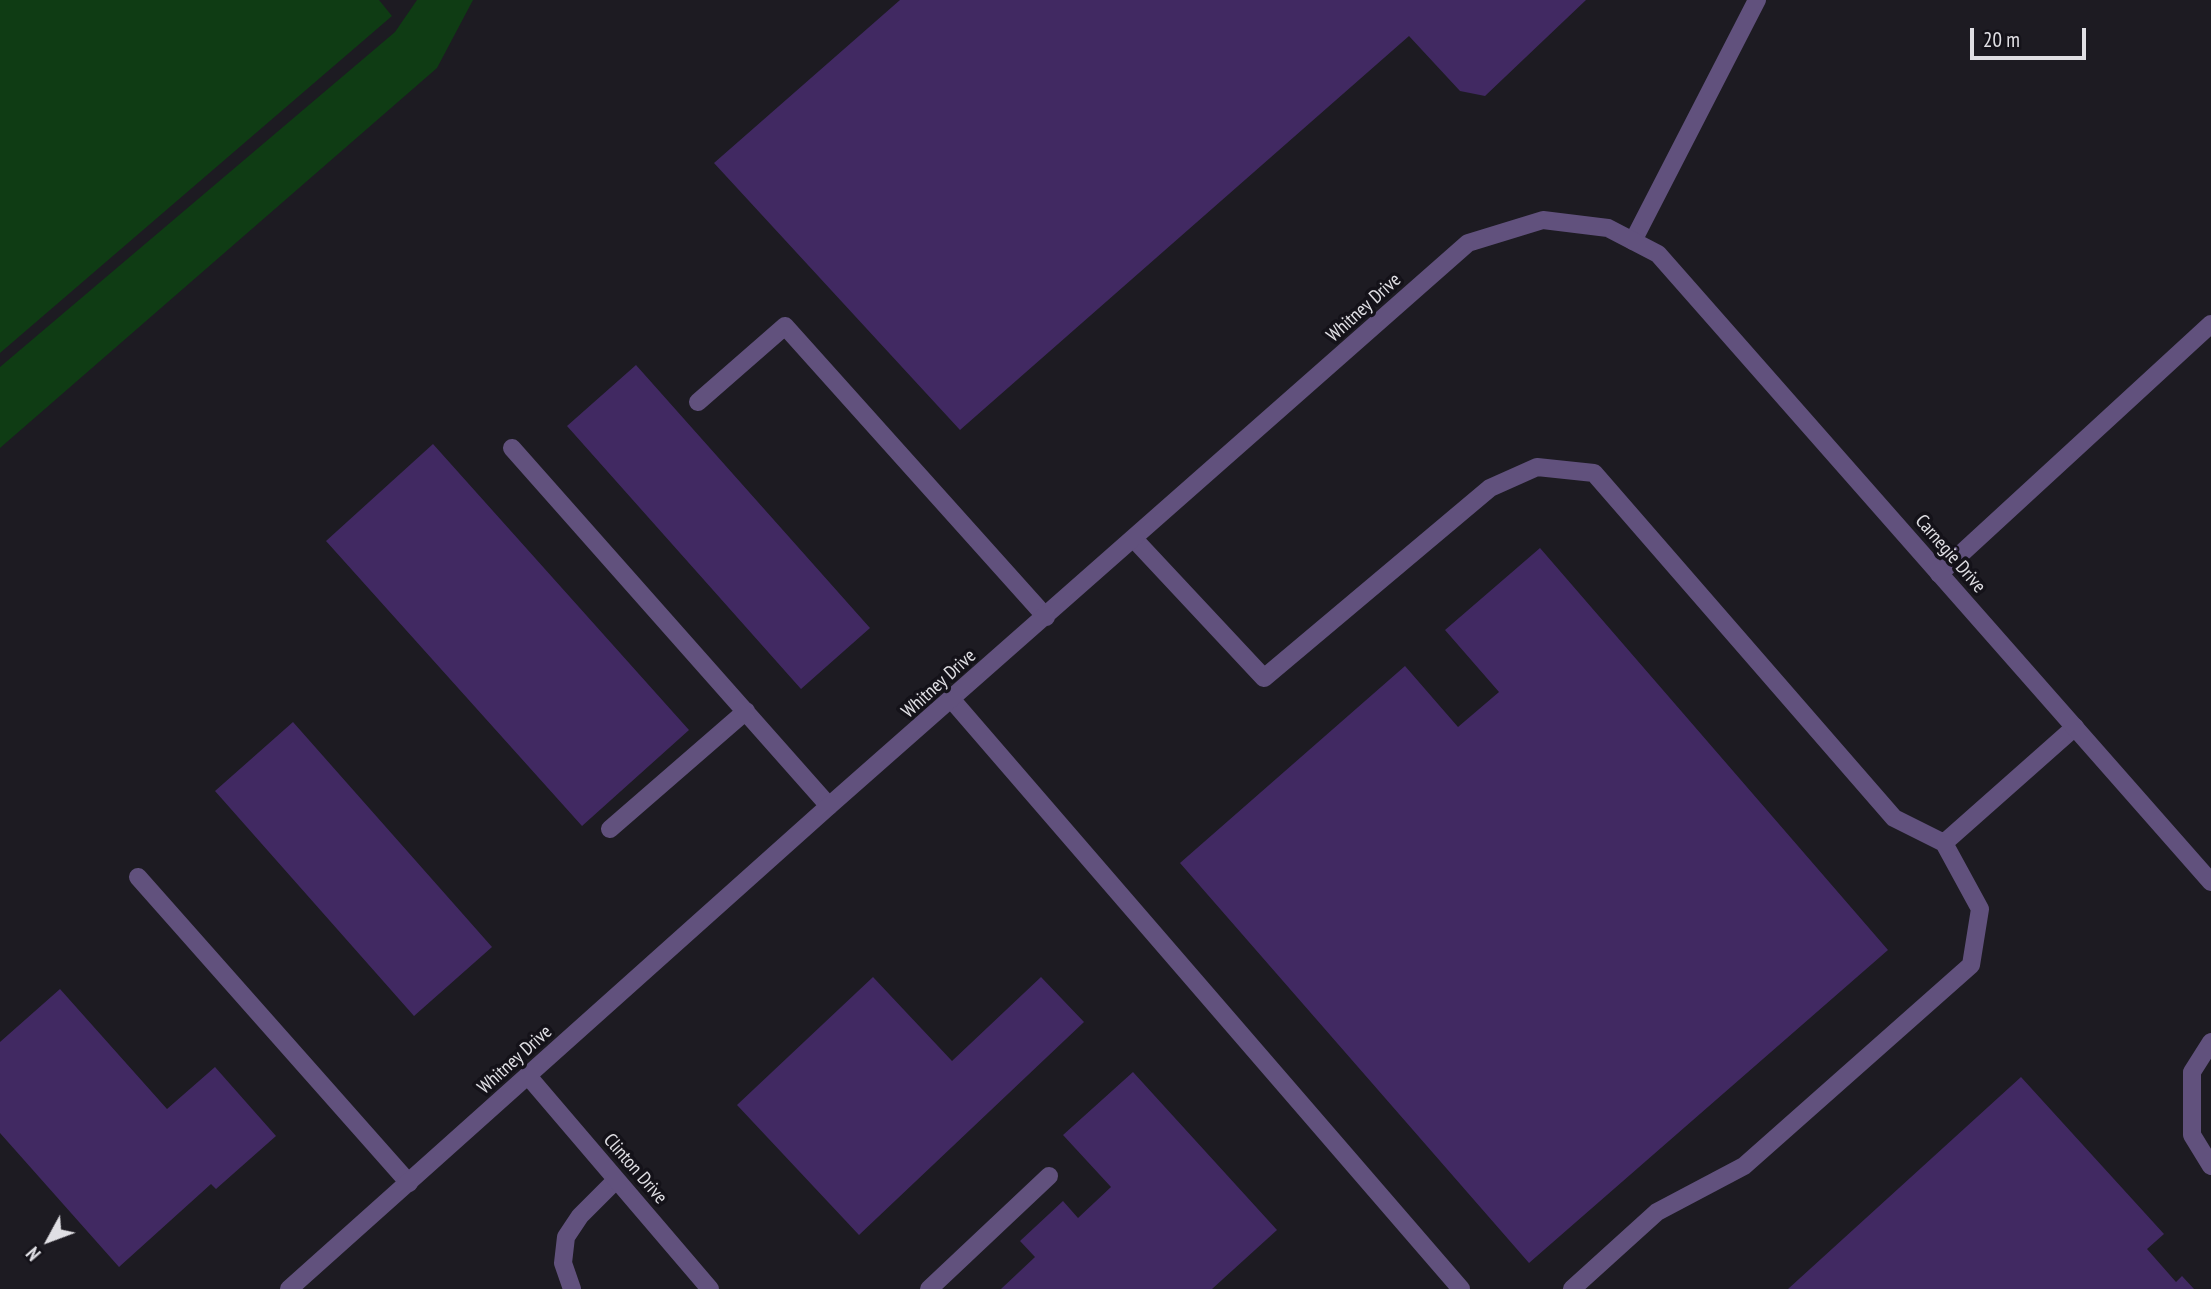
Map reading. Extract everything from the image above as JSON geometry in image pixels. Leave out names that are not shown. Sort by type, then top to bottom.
[{"type":"street","points":[[1633,241],[1757,0]]},
{"type":"street","name":"Whitney Drive","points":[[289,1289],[830,806],[1468,243],[1543,220],[1608,228],[1658,254]]},
{"type":"street","name":"Carnegie Drive","points":[[1658,254],[2211,882]]},
{"type":"street","points":[[1939,574],[2211,324]]},
{"type":"street","points":[[698,402],[785,326],[1046,617]]},
{"type":"street","points":[[512,448],[830,806]]},
{"type":"street","points":[[1134,539],[1264,678],[1490,488],[1537,467],[1594,473],[1894,818],[1944,843],[1980,909],[1971,965],[1744,1166],[1657,1212],[1572,1289]]},
{"type":"street","points":[[952,700],[1461,1289]]},
{"type":"street","points":[[610,829],[746,711]]},
{"type":"street","points":[[1944,843],[2075,727]]},
{"type":"street","points":[[138,877],[409,1183]]},
{"type":"street","points":[[2211,1042],[2192,1072],[2192,1135],[2211,1166]]},
{"type":"street","name":"Clinton Drive","points":[[528,1076],[710,1289]]},
{"type":"street","points":[[929,1289],[1049,1176]]},
{"type":"street","points":[[572,1289],[563,1263],[566,1237],[580,1216],[616,1180]]},
{"type":"green space","points":[[0,0],[379,0],[392,16],[0,353]]},
{"type":"green space","points":[[417,0],[473,0],[437,68],[0,448],[0,367],[395,32]]},
{"type":"building","points":[[900,0],[1586,0],[1485,96],[1460,91],[1409,36],[960,430],[714,163]]},
{"type":"building","points":[[636,365],[870,628],[801,689],[567,426]]},
{"type":"building","points":[[433,444],[689,730],[582,826],[326,541]]},
{"type":"building","points":[[1540,548],[1888,950],[1529,1263],[1180,863],[1405,666],[1458,727],[1499,692],[1445,630]]},
{"type":"building","points":[[293,722],[492,947],[414,1016],[215,791]]},
{"type":"building","points":[[873,977],[952,1061],[1041,977],[1084,1022],[859,1235],[737,1105]]},
{"type":"building","points":[[60,989],[167,1109],[215,1067],[276,1136],[216,1189],[211,1184],[119,1267],[0,1133],[0,1042]]},
{"type":"building","points":[[1133,1072],[1277,1230],[1212,1289],[1001,1289],[1035,1257],[1020,1241],[1063,1201],[1078,1218],[1111,1187],[1063,1135]]},
{"type":"building","points":[[2021,1077],[2164,1234],[2147,1249],[2176,1282],[2182,1276],[2194,1289],[1788,1289]]}]
